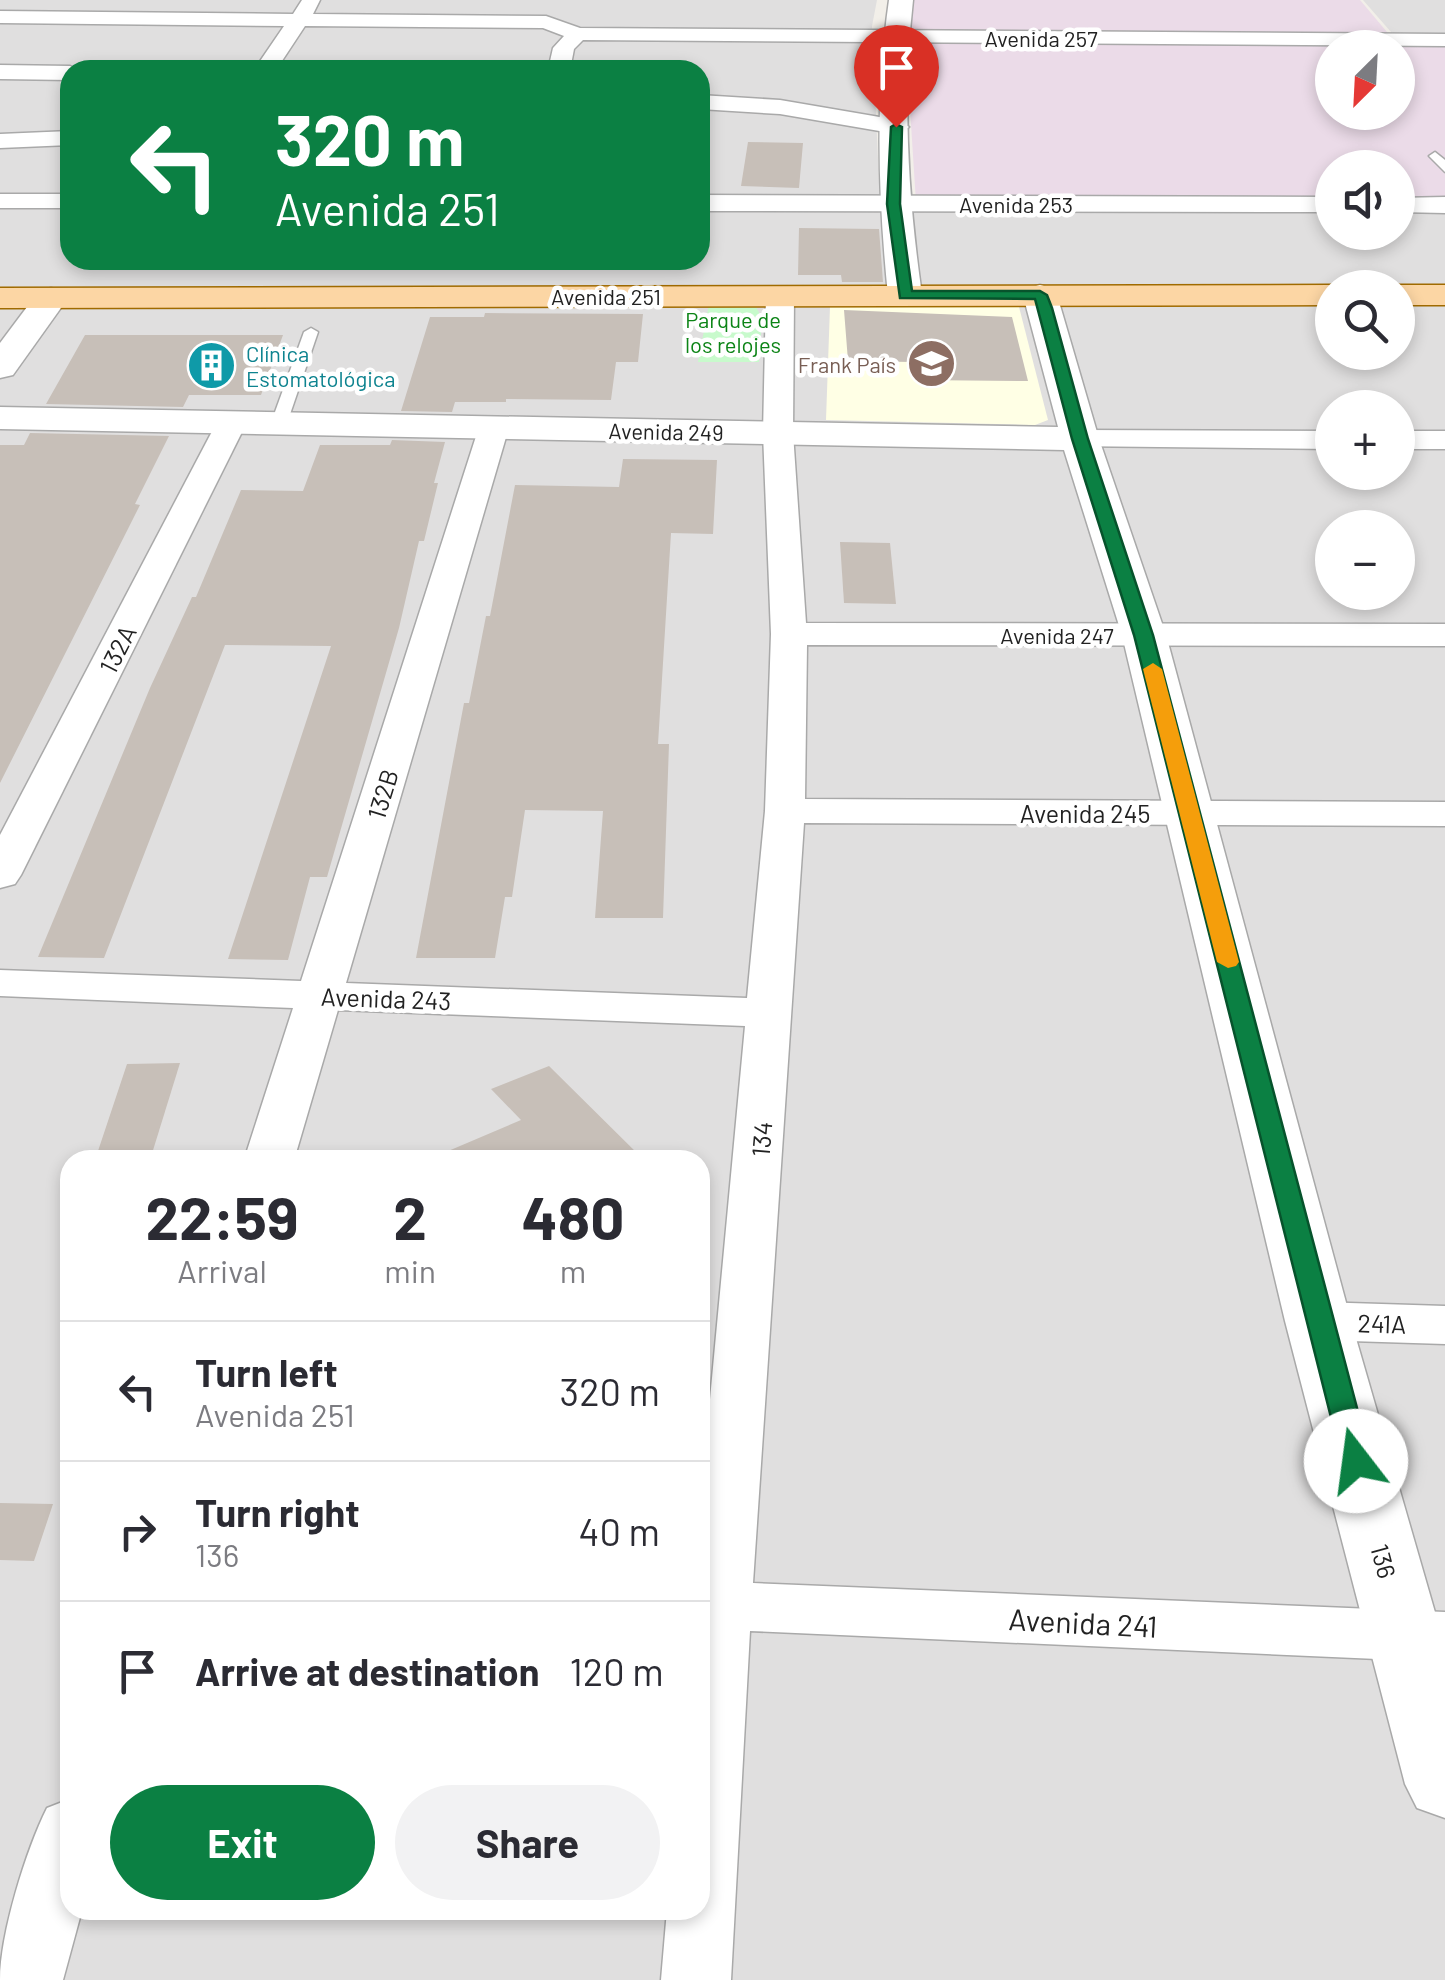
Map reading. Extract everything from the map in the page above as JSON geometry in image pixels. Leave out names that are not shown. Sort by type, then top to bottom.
[{"type":"main road","name":"Avenida 251","points":[[4,304],[51,298],[1315,295]]},
{"type":"main road","points":[[1415,295],[1445,295]]},
{"type":"street","points":[[271,60],[312,0]]},
{"type":"street","points":[[901,0],[896,38],[894,204],[905,295]]},
{"type":"street","points":[[0,17],[299,19]]},
{"type":"street","name":"Avenida 257","points":[[299,19],[546,22],[577,34],[1445,40]]},
{"type":"street","points":[[561,60],[564,48],[577,34]]},
{"type":"street","points":[[0,72],[60,74]]},
{"type":"street","points":[[710,103],[780,107],[896,127]]},
{"type":"street","points":[[0,140],[60,138]]},
{"type":"street","points":[[0,201],[60,201]]},
{"type":"street","name":"Avenida 253","points":[[710,203],[1315,204]]},
{"type":"street","points":[[1415,205],[1445,205]]},
{"type":"street","name":"136","points":[[1040,295],[1080,439],[1144,635],[1318,1321],[1425,1636],[1445,1784]]},
{"type":"street","name":"134","points":[[710,1771],[785,812],[789,634],[778,433],[780,296]]},
{"type":"street","points":[[0,367],[51,298]]},
{"type":"street","name":"Avenida 249","points":[[0,418],[1315,440]]},
{"type":"street","name":"132A","points":[[0,874],[232,422]]},
{"type":"street","name":"132B","points":[[272,1150],[494,427]]},
{"type":"street","points":[[1415,440],[1445,440]]},
{"type":"street","name":"Avenida 247","points":[[789,634],[1445,635]]},
{"type":"street","name":"Avenida 245","points":[[785,812],[1445,814]]},
{"type":"street","name":"Avenida 243","points":[[0,983],[771,1013]]},
{"type":"street","name":"241A","points":[[1318,1321],[1445,1325]]},
{"type":"street","name":"Avenida 241","points":[[721,1606],[1425,1636]]},
{"type":"street","points":[[28,1980],[60,1864]]},
{"type":"street","name":"134","points":[[696,1980],[700,1920]]},
{"type":"lane","points":[[1435,156],[1445,168]]},
{"type":"lane","points":[[279,423],[311,332]]},
{"type":"shaded area","points":[[0,0],[877,0],[872,26],[880,204],[1315,205],[1315,250],[1415,250],[1415,205],[1445,205],[1445,1980],[0,1980]]},
{"type":"shaded area","points":[[903,0],[1360,0],[1385,30],[1315,30],[1315,130],[1415,130],[1415,45],[1445,45],[1445,204],[1415,204],[1415,150],[1315,150],[1315,203],[916,202]]},
{"type":"shaded area","points":[[1363,0],[1445,0],[1445,40],[1415,40],[1415,30],[1389,30]]},
{"type":"shaded area","name":"Frank País","points":[[830,307],[1019,307],[1048,420],[1035,425],[826,420]]},
{"type":"green space","name":"Parque de los relojes","points":[[709,304],[756,307],[762,318],[759,362],[698,362]]},
{"type":"building","points":[[748,142],[803,143],[799,188],[741,186]]},
{"type":"building","points":[[799,228],[879,229],[883,282],[842,282],[841,275],[798,275]]},
{"type":"building","points":[[844,310],[1012,317],[1028,381],[916,380],[913,362],[848,361]]},
{"type":"building","points":[[485,313],[643,314],[638,362],[616,362],[611,400],[506,399],[455,402],[452,412],[401,411],[430,317],[484,317]]},
{"type":"building","name":"Clínica Estomatológica","points":[[85,335],[283,335],[261,395],[189,395],[183,407],[46,404]]},
{"type":"building","points":[[30,433],[169,436],[135,504],[140,505],[0,783],[0,445],[24,445]]},
{"type":"building","points":[[392,440],[445,442],[434,483],[438,483],[327,877],[310,877],[288,960],[228,959],[331,646],[225,645],[104,958],[38,957],[150,688],[192,597],[196,597],[241,490],[303,491],[320,445],[390,445]]},
{"type":"building","points":[[623,459],[717,460],[713,534],[671,533],[658,744],[669,744],[663,918],[595,918],[603,811],[525,810],[512,897],[505,897],[495,958],[416,958],[464,703],[469,703],[486,616],[490,616],[515,485],[619,487]]},
{"type":"building","points":[[840,542],[890,543],[896,604],[844,603]]},
{"type":"building","points":[[180,1063],[153,1150],[98,1150],[127,1064]]},
{"type":"building","points":[[549,1066],[634,1150],[450,1150],[521,1120],[491,1089]]},
{"type":"building","points":[[0,1503],[53,1504],[34,1561],[0,1560]]},
{"type":"slow traffic","points":[[1153,669],[1228,962]]},
{"type":"place","name":"Frank País","points":[[931,364]]},
{"type":"place","name":"Clínica Estomatológica","points":[[211,366]]},
{"type":"route","points":[[896,127],[894,204],[905,295],[1040,295],[1045,308],[1080,439],[1144,635],[1356,1461]]}]
